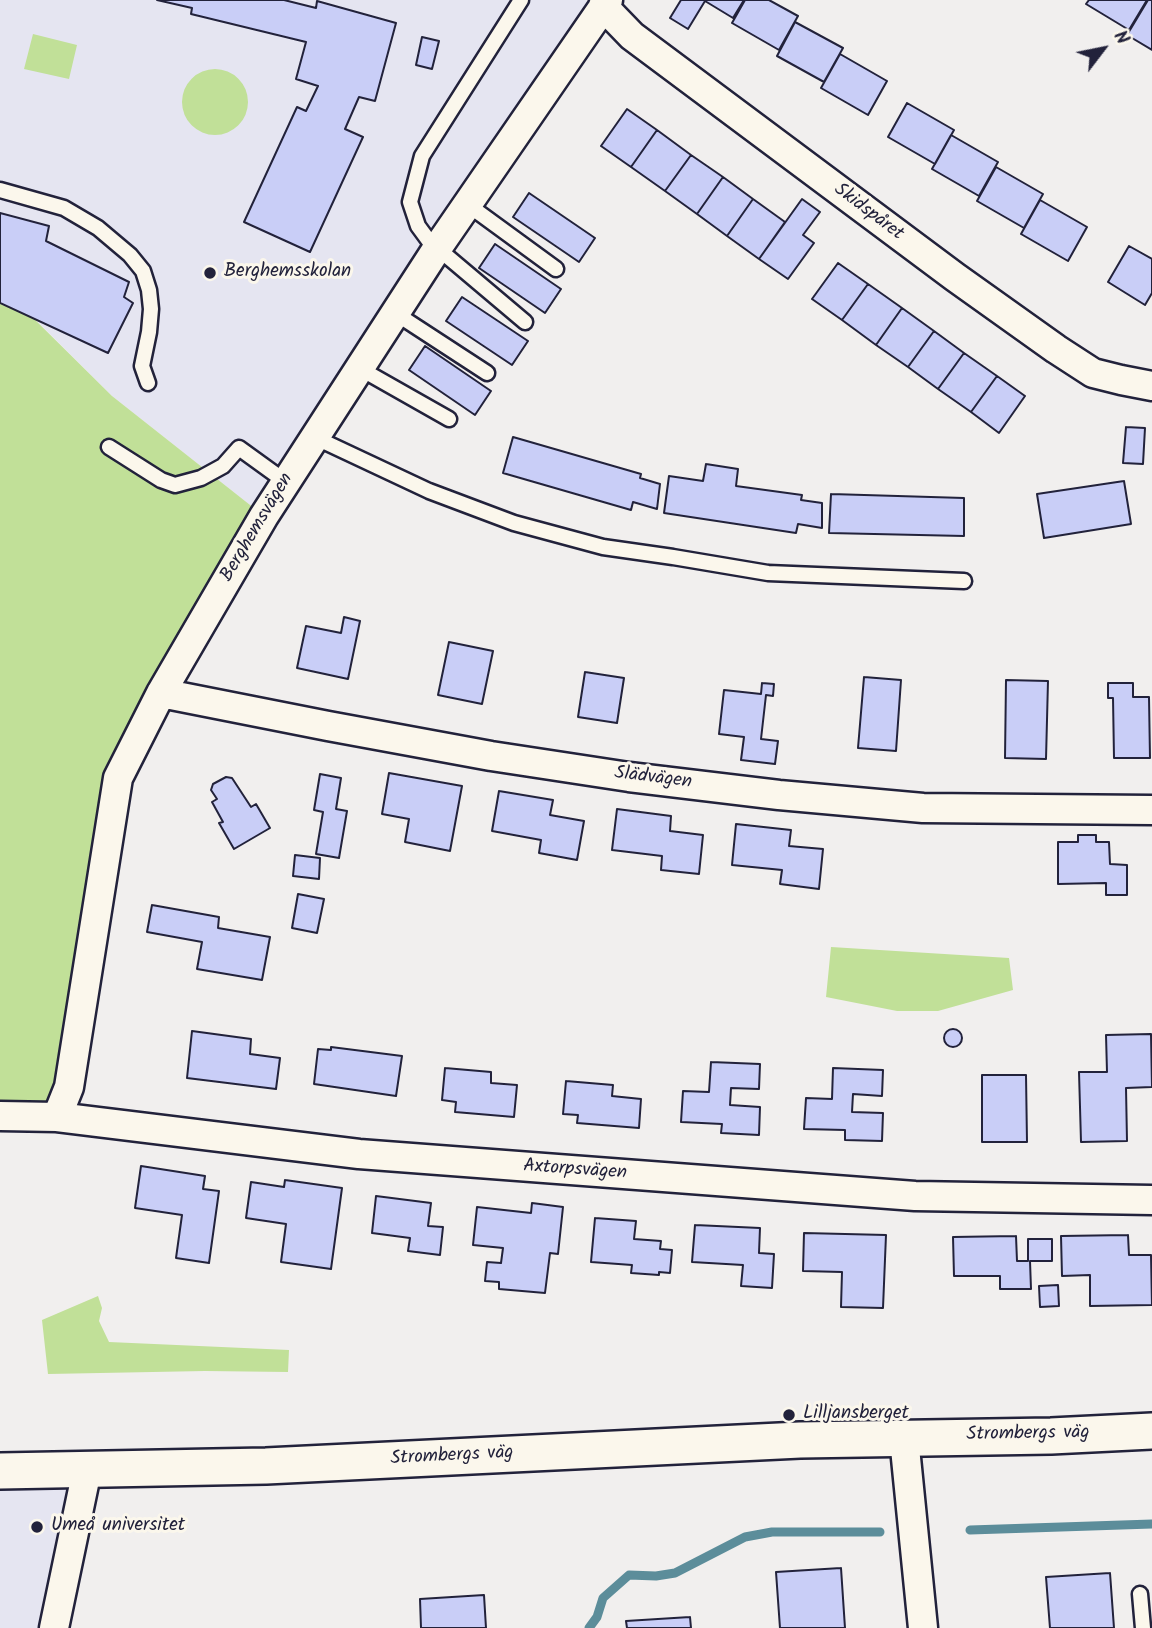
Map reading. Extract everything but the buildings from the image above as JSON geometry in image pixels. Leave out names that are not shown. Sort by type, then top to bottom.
[{"type":"street","name":"Berghemsvägen","points":[[57,1117],[69,1087],[118,779],[161,693],[264,516],[599,2]]},
{"type":"street","name":"Skidspåret","points":[[599,2],[632,36],[943,269],[1056,349],[1093,373],[1152,386]]},
{"type":"street","name":"Slädvägen","points":[[161,693],[491,756],[629,777],[923,808],[1152,810]]},
{"type":"street","name":"Axtorpsvägen","points":[[0,1116],[57,1117],[387,1157],[915,1196],[1152,1200]]},
{"type":"street","name":"Strombergs väg","points":[[0,1471],[266,1466],[800,1440],[1051,1436],[1152,1431]]},
{"type":"street","points":[[904,1438],[923,1628]]},
{"type":"street","points":[[54,1628],[87,1469]]},
{"type":"lane","points":[[521,0],[422,156],[410,202],[418,226],[429,241],[525,322]]},
{"type":"lane","points":[[0,190],[64,208],[99,228],[130,255],[143,271],[151,309],[142,366],[148,383]]},
{"type":"lane","points":[[467,204],[556,269]]},
{"type":"lane","points":[[395,313],[486,373]]},
{"type":"lane","points":[[359,368],[449,419]]},
{"type":"lane","points":[[314,437],[429,491],[514,523],[603,547],[768,573],[964,581]]},
{"type":"lane","points":[[110,447],[161,480],[175,485],[201,478],[223,466],[239,449],[286,482]]},
{"type":"lane","points":[[1140,1594],[1143,1628]]},
{"type":"shaded area","name":"Berghemsskolan","points":[[0,0],[585,0],[603,6],[264,516],[112,396],[18,302],[0,299]]},
{"type":"shaded area","name":"Umeå universitet","points":[[87,1470],[54,1628],[0,1628],[0,1471]]},
{"type":"green space","points":[[33,34],[77,45],[69,79],[24,69]]},
{"type":"green space","points":[[208,69],[222,69],[234,74],[243,83],[248,102],[246,115],[239,126],[222,135],[208,135],[196,130],[187,121],[182,109],[182,95],[187,83],[196,74]]},
{"type":"green space","points":[[0,293],[17,302],[112,396],[264,516],[118,778],[57,1117],[0,1116]]},
{"type":"green space","points":[[831,947],[1009,958],[1013,990],[938,1011],[897,1011],[826,997]]},
{"type":"green space","points":[[98,1296],[102,1308],[99,1321],[109,1342],[289,1350],[288,1372],[48,1374],[42,1320]]},
{"type":"waterway","points":[[970,1530],[1152,1524]]},
{"type":"waterway","points":[[589,1628],[597,1617],[603,1598],[629,1575],[656,1576],[675,1573],[745,1537],[772,1532],[880,1532]]},
{"type":"place","name":"Berghemsskolan","points":[[210,273]]},
{"type":"place","name":"Lilljansberget","points":[[789,1415]]},
{"type":"place","name":"Umeå universitet","points":[[37,1527]]}]
